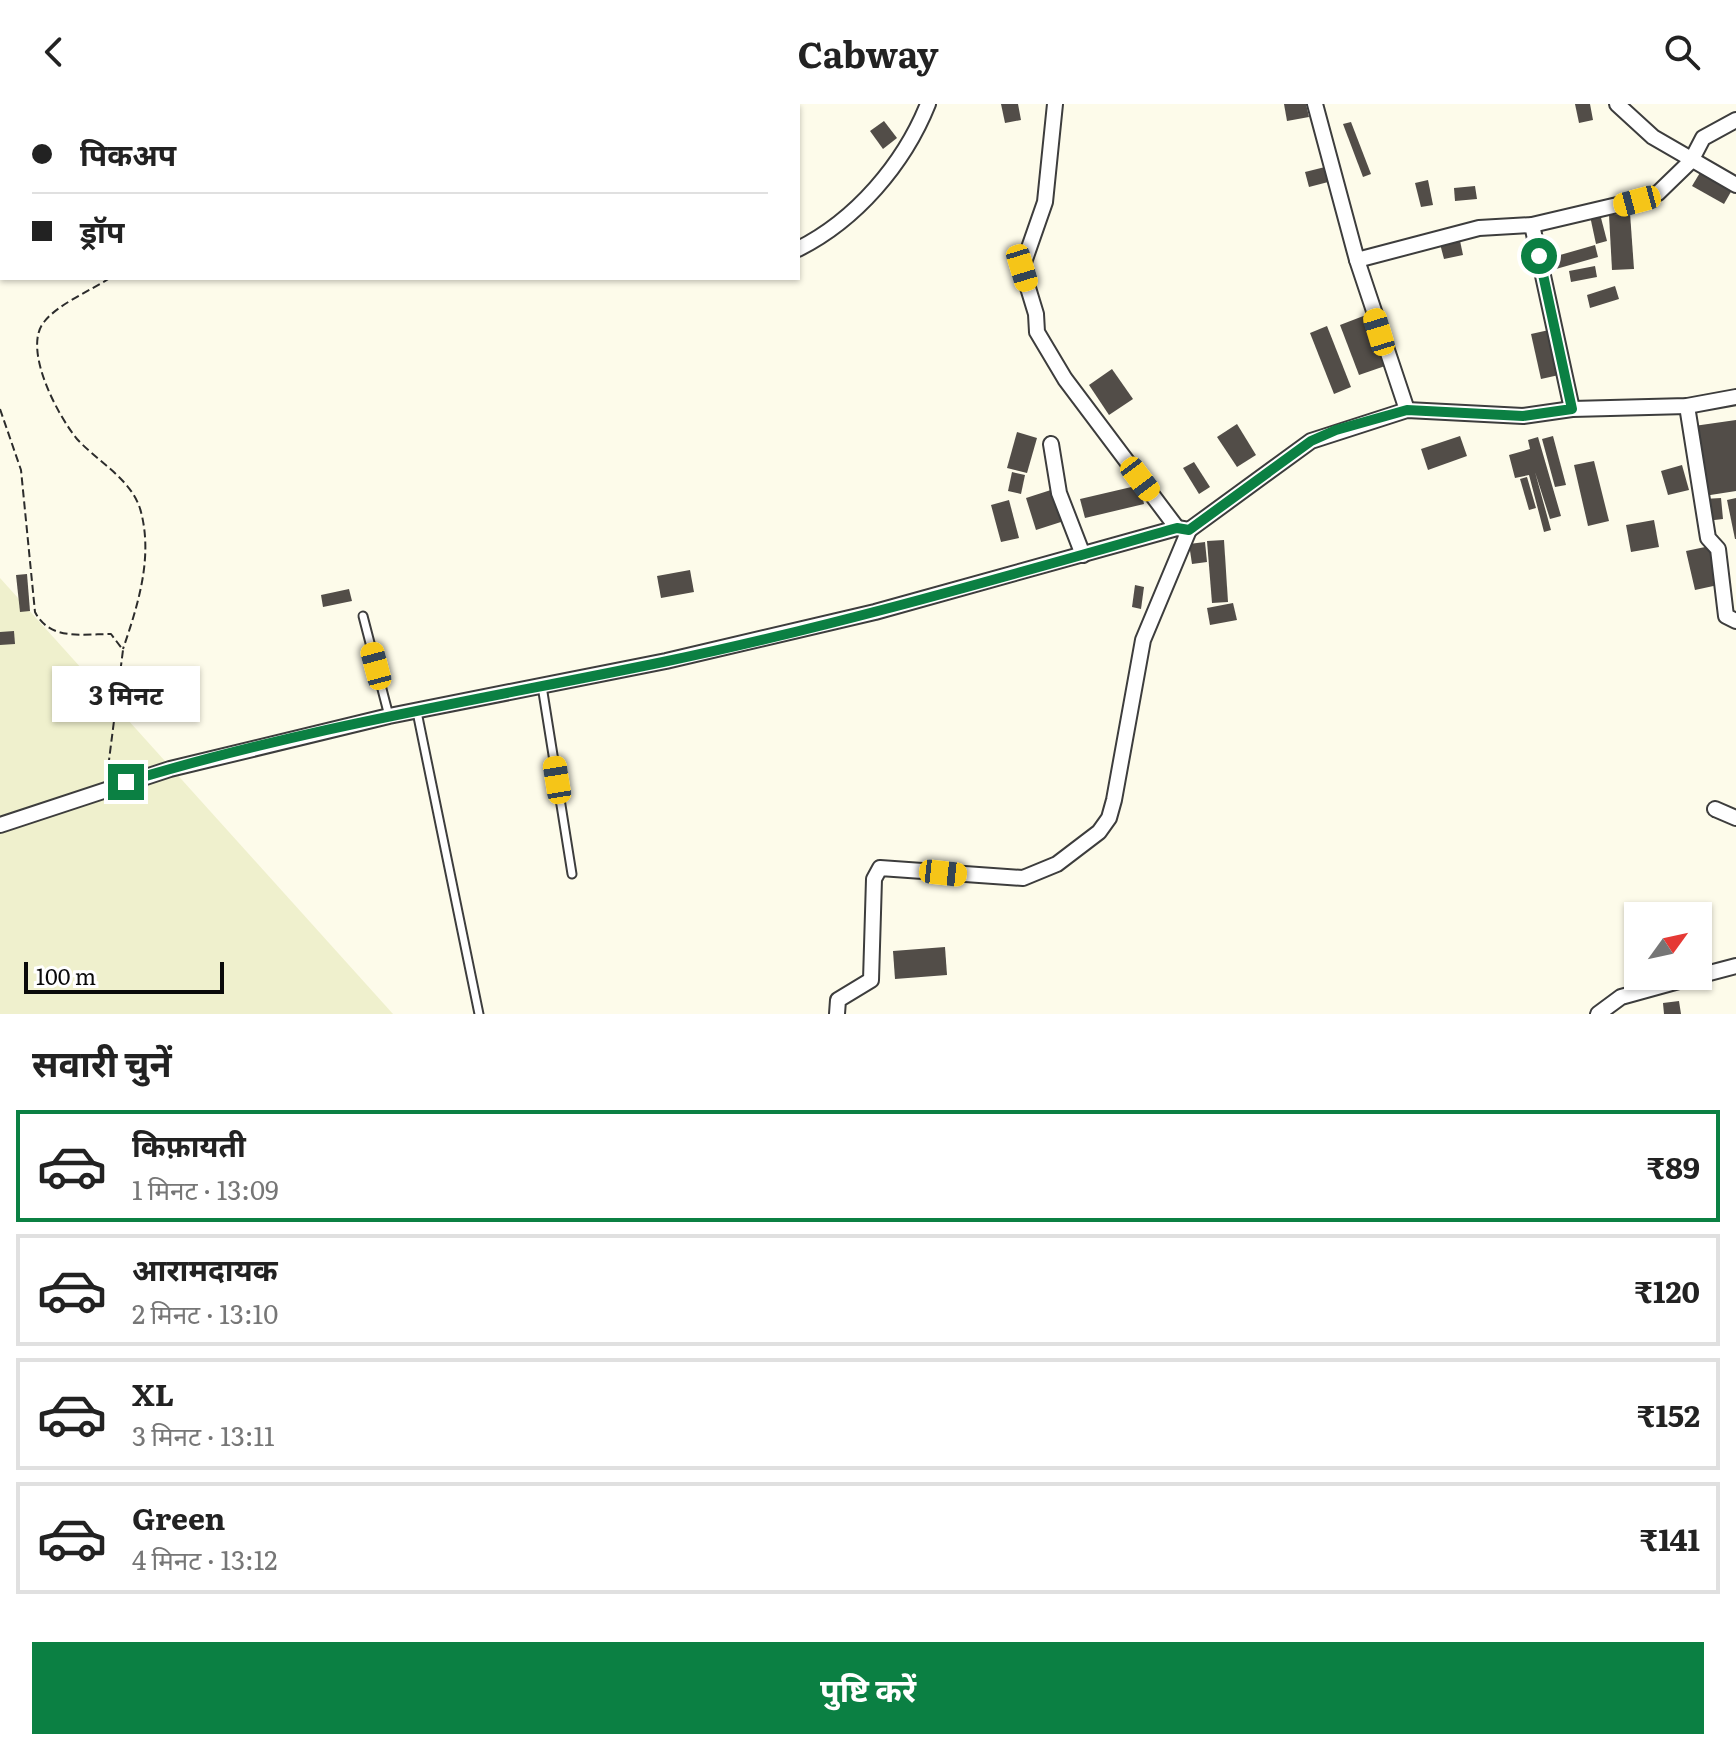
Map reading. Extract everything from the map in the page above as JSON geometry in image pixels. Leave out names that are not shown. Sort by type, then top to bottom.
[{"type":"street","points":[[800,248],[822,237],[872,192],[902,153],[928,104]]},
{"type":"street","points":[[1055,104],[1045,202],[1022,268],[1036,314],[1037,332],[1065,379],[1183,529]]},
{"type":"street","points":[[1315,104],[1357,260],[1407,410]]},
{"type":"street","points":[[1617,104],[1653,137],[1736,185]]},
{"type":"street","points":[[1357,260],[1479,228],[1532,225],[1647,198],[1658,193],[1691,161],[1703,138],[1736,120]]},
{"type":"street","points":[[1532,225],[1572,409]]},
{"type":"street","points":[[0,825],[170,769],[389,716],[542,686],[875,612],[1183,529],[1311,441],[1407,410],[1523,416],[1572,409],[1687,406],[1736,397]]},
{"type":"street","points":[[1687,406],[1708,538],[1718,549],[1722,604],[1726,616],[1736,621]]},
{"type":"street","points":[[1051,444],[1059,493],[1083,555]]},
{"type":"street","points":[[837,1014],[838,1000],[871,980],[874,879],[880,868],[1023,878],[1057,864],[1077,850],[1109,818],[1137,658],[1183,529]]},
{"type":"street","points":[[1715,809],[1736,818]]},
{"type":"street","points":[[1712,972],[1736,966]]},
{"type":"street","points":[[1598,1014],[1621,997],[1647,990]]},
{"type":"lane","points":[[363,616],[389,716]]},
{"type":"lane","points":[[542,686],[572,874]]},
{"type":"lane","points":[[417,712],[479,1014]]},
{"type":"path","points":[[105,789],[123,650],[141,597],[144,573],[141,512],[127,486],[69,428],[53,398],[35,346],[45,319],[107,280]]},
{"type":"path","points":[[0,409],[21,470],[35,612],[41,623],[52,632],[111,634],[123,650]]},
{"type":"green space","points":[[0,578],[393,1014],[0,1014]]},
{"type":"building","points":[[1001,104],[1018,104],[1021,120],[1005,123]]},
{"type":"building","points":[[1284,104],[1306,104],[1309,117],[1287,121]]},
{"type":"building","points":[[1575,104],[1590,104],[1593,120],[1579,123]]},
{"type":"building","points":[[884,121],[897,138],[883,149],[870,131]]},
{"type":"building","points":[[1351,122],[1371,174],[1363,177],[1343,124]]},
{"type":"building","points":[[1329,166],[1332,181],[1309,187],[1305,172]]},
{"type":"building","points":[[1701,171],[1732,190],[1724,204],[1692,186]]},
{"type":"building","points":[[1428,180],[1433,205],[1421,207],[1415,183]]},
{"type":"building","points":[[1475,186],[1477,199],[1455,201],[1454,188]]},
{"type":"building","points":[[1630,213],[1634,269],[1612,270],[1609,215]]},
{"type":"building","points":[[1600,214],[1607,241],[1596,244],[1590,216]]},
{"type":"building","points":[[1459,236],[1463,255],[1444,259],[1439,240]]},
{"type":"building","points":[[1595,245],[1598,257],[1549,271],[1546,259]]},
{"type":"building","points":[[1595,266],[1597,277],[1571,282],[1569,271]]},
{"type":"building","points":[[1615,286],[1619,299],[1590,308],[1587,295]]},
{"type":"building","points":[[1366,315],[1385,366],[1359,375],[1340,325]]},
{"type":"building","points":[[1327,326],[1351,387],[1334,394],[1310,333]]},
{"type":"building","points":[[1549,330],[1559,375],[1541,379],[1531,334]]},
{"type":"building","points":[[1112,369],[1133,399],[1109,415],[1089,385]]},
{"type":"building","points":[[1736,420],[1736,491],[1704,496],[1694,426]]},
{"type":"building","points":[[1237,424],[1256,455],[1237,467],[1217,437]]},
{"type":"building","points":[[1017,432],[1037,438],[1027,473],[1007,468]]},
{"type":"building","points":[[1460,436],[1467,456],[1428,470],[1421,449]]},
{"type":"building","points":[[1553,436],[1566,485],[1555,487],[1542,439]]},
{"type":"building","points":[[1538,437],[1561,516],[1550,519],[1535,472],[1551,530],[1544,532],[1529,475],[1515,478],[1509,455],[1530,449],[1528,440]]},
{"type":"building","points":[[1594,461],[1609,521],[1588,526],[1574,465]]},
{"type":"building","points":[[1194,462],[1210,487],[1199,494],[1183,468]]},
{"type":"building","points":[[1682,465],[1689,490],[1668,495],[1661,471]]},
{"type":"building","points":[[1012,472],[1025,475],[1021,494],[1008,491]]},
{"type":"building","points":[[1527,477],[1536,508],[1529,510],[1520,479]]},
{"type":"building","points":[[1140,485],[1144,504],[1085,518],[1080,499]]},
{"type":"building","points":[[1054,489],[1064,521],[1036,530],[1026,498]]},
{"type":"building","points":[[1721,498],[1723,519],[1706,521],[1704,499]]},
{"type":"building","points":[[1736,498],[1736,539],[1735,539],[1727,500]]},
{"type":"building","points":[[1009,500],[1019,538],[1001,542],[991,505]]},
{"type":"building","points":[[1654,520],[1659,547],[1631,552],[1626,525]]},
{"type":"building","points":[[1224,540],[1228,602],[1212,603],[1207,541]]},
{"type":"building","points":[[1205,542],[1207,562],[1192,564],[1189,544]]},
{"type":"building","points":[[1710,546],[1718,585],[1695,590],[1686,551]]},
{"type":"building","points":[[690,570],[694,592],[661,598],[657,576]]},
{"type":"building","points":[[27,574],[30,611],[20,612],[16,575]]},
{"type":"building","points":[[1135,585],[1144,587],[1141,609],[1132,607]]},
{"type":"building","points":[[349,589],[352,601],[323,607],[321,595]]},
{"type":"building","points":[[1233,603],[1237,620],[1210,625],[1207,608]]},
{"type":"building","points":[[14,631],[15,644],[0,645],[0,632]]},
{"type":"building","points":[[945,947],[947,975],[895,979],[893,951]]},
{"type":"building","points":[[1679,1001],[1681,1014],[1664,1014],[1663,1003]]},
{"type":"route","points":[[126,782],[389,716],[666,661],[875,612],[1177,528],[1189,530],[1311,441],[1336,430],[1407,410],[1523,416],[1572,409],[1539,256]]}]
